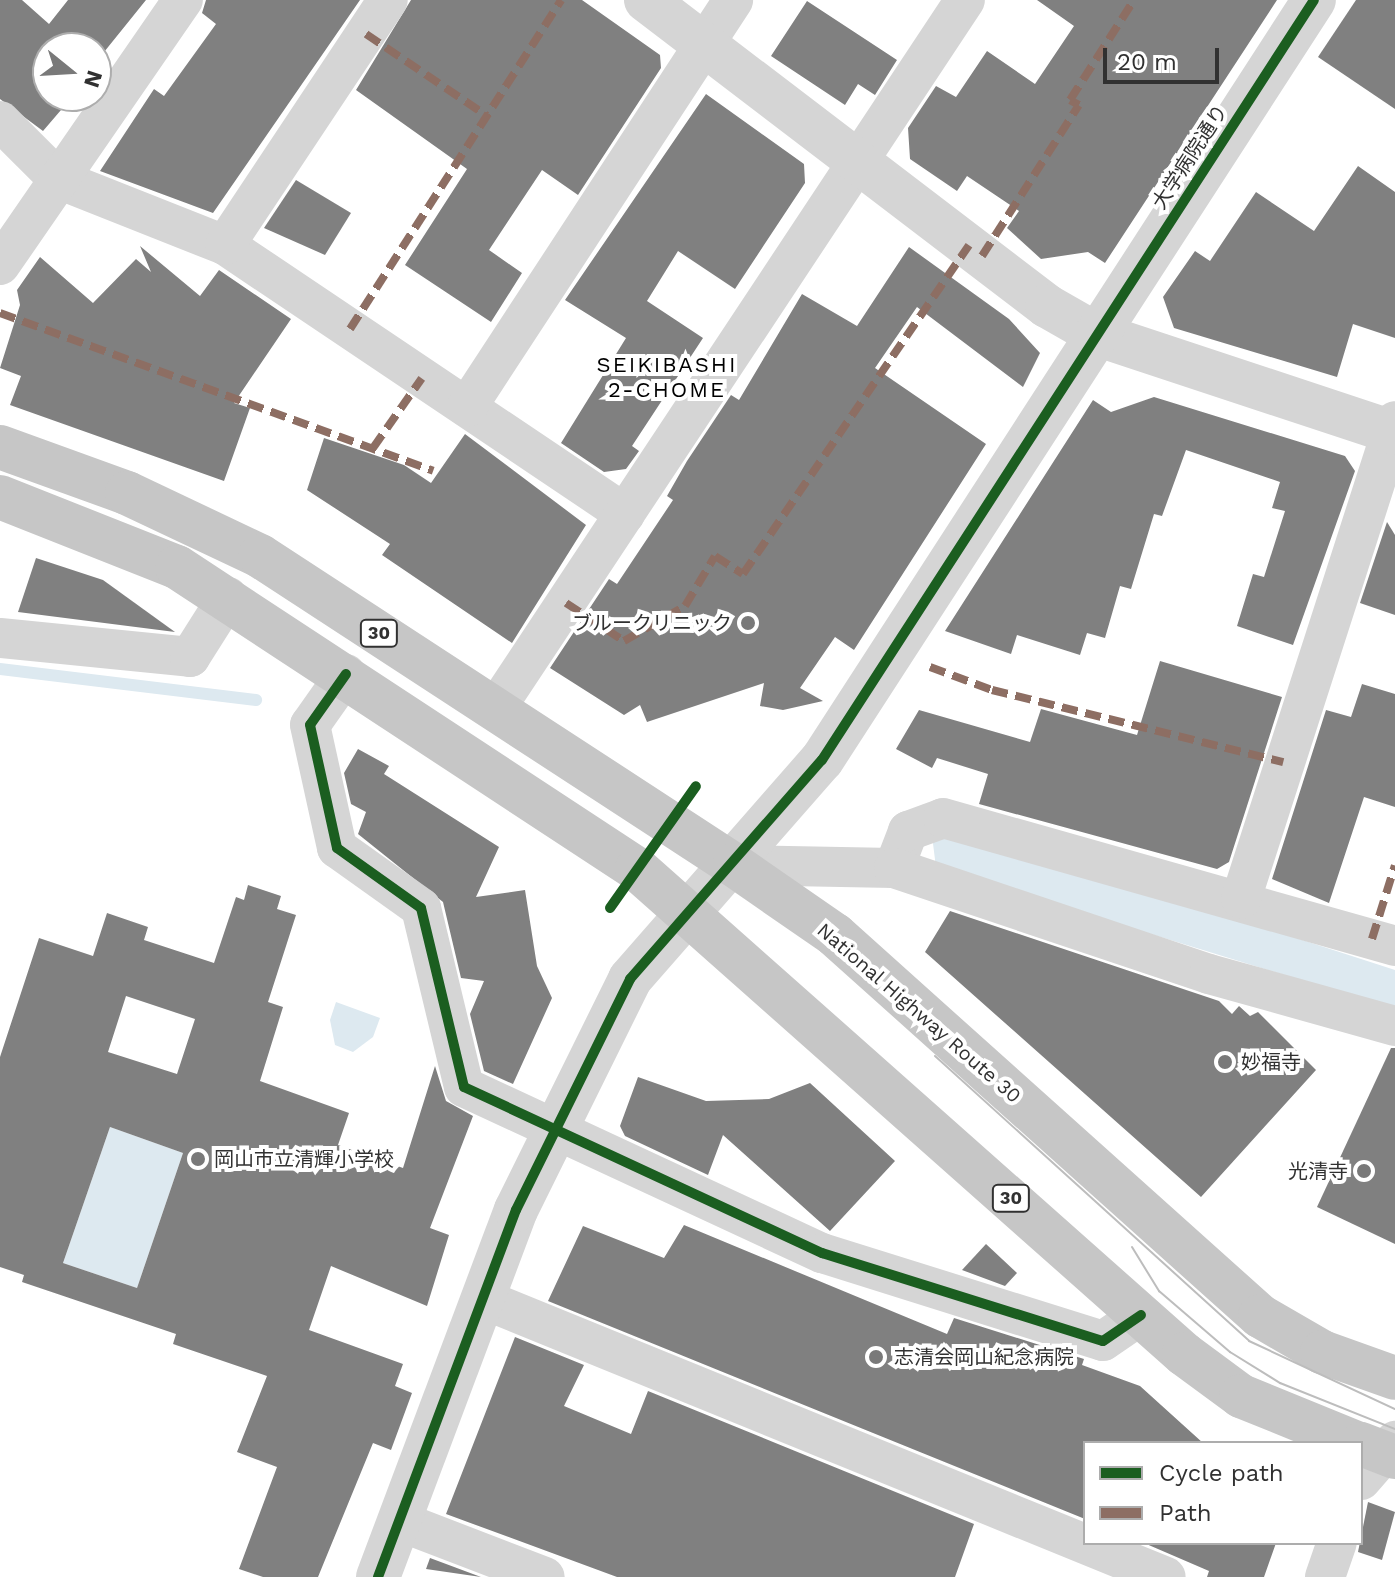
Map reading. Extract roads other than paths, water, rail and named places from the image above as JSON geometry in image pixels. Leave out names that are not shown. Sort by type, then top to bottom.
[{"type":"highway","name":"National Highway Route 30","points":[[0,447],[202,525],[496,708],[734,865],[835,935],[1260,1316],[1322,1352],[1395,1378]]},
{"type":"highway","name":"30","points":[[0,497],[177,567],[228,597],[346,674],[691,912],[1141,1315],[1241,1396],[1348,1441]]},
{"type":"street","points":[[0,265],[183,0]]},
{"type":"street","points":[[225,245],[388,0]]},
{"type":"street","points":[[646,0],[1047,306],[1096,334],[1393,429],[1241,899]]},
{"type":"street","points":[[467,407],[733,0]]},
{"type":"street","points":[[496,708],[965,0]]},
{"type":"street","name":"大学病院通り","points":[[378,1577],[553,1123],[630,979],[734,865],[822,760],[1314,0]]},
{"type":"street","points":[[0,121],[58,179],[225,245],[625,514]]},
{"type":"street","points":[[0,638],[190,657],[228,597]]},
{"type":"street","points":[[346,674],[310,725],[337,848],[421,908],[464,1087],[553,1123],[822,1253],[1103,1341],[1141,1315]]},
{"type":"street","points":[[894,868],[908,831],[943,818],[1241,899],[1395,946]]},
{"type":"street","points":[[734,865],[894,868],[1209,974],[1395,1026]]},
{"type":"street","points":[[483,1299],[1083,1543]]},
{"type":"street","points":[[399,1521],[545,1577]]},
{"type":"street","points":[[1087,1545],[1166,1577]]},
{"type":"street","points":[[1325,1577],[1336,1545]]},
{"type":"waterway","points":[[0,669],[256,700]]},
{"type":"tram line","points":[[935,1056],[1249,1341],[1395,1409]]},
{"type":"tram line","points":[[1132,1247],[1159,1291],[1230,1352],[1280,1383],[1395,1429]]},
{"type":"place","name":"ブルークリニック","points":[[748,623]]},
{"type":"place","name":"妙福寺","points":[[1225,1062]]},
{"type":"place","name":"岡山市立清輝小学校","points":[[198,1159]]},
{"type":"place","name":"光清寺","points":[[1364,1171]]},
{"type":"place","name":"志清会岡山紀念病院","points":[[876,1357]]},
{"type":"district","name":"SEIKIBASHI 2-CHOME","points":[[667,376]]}]
